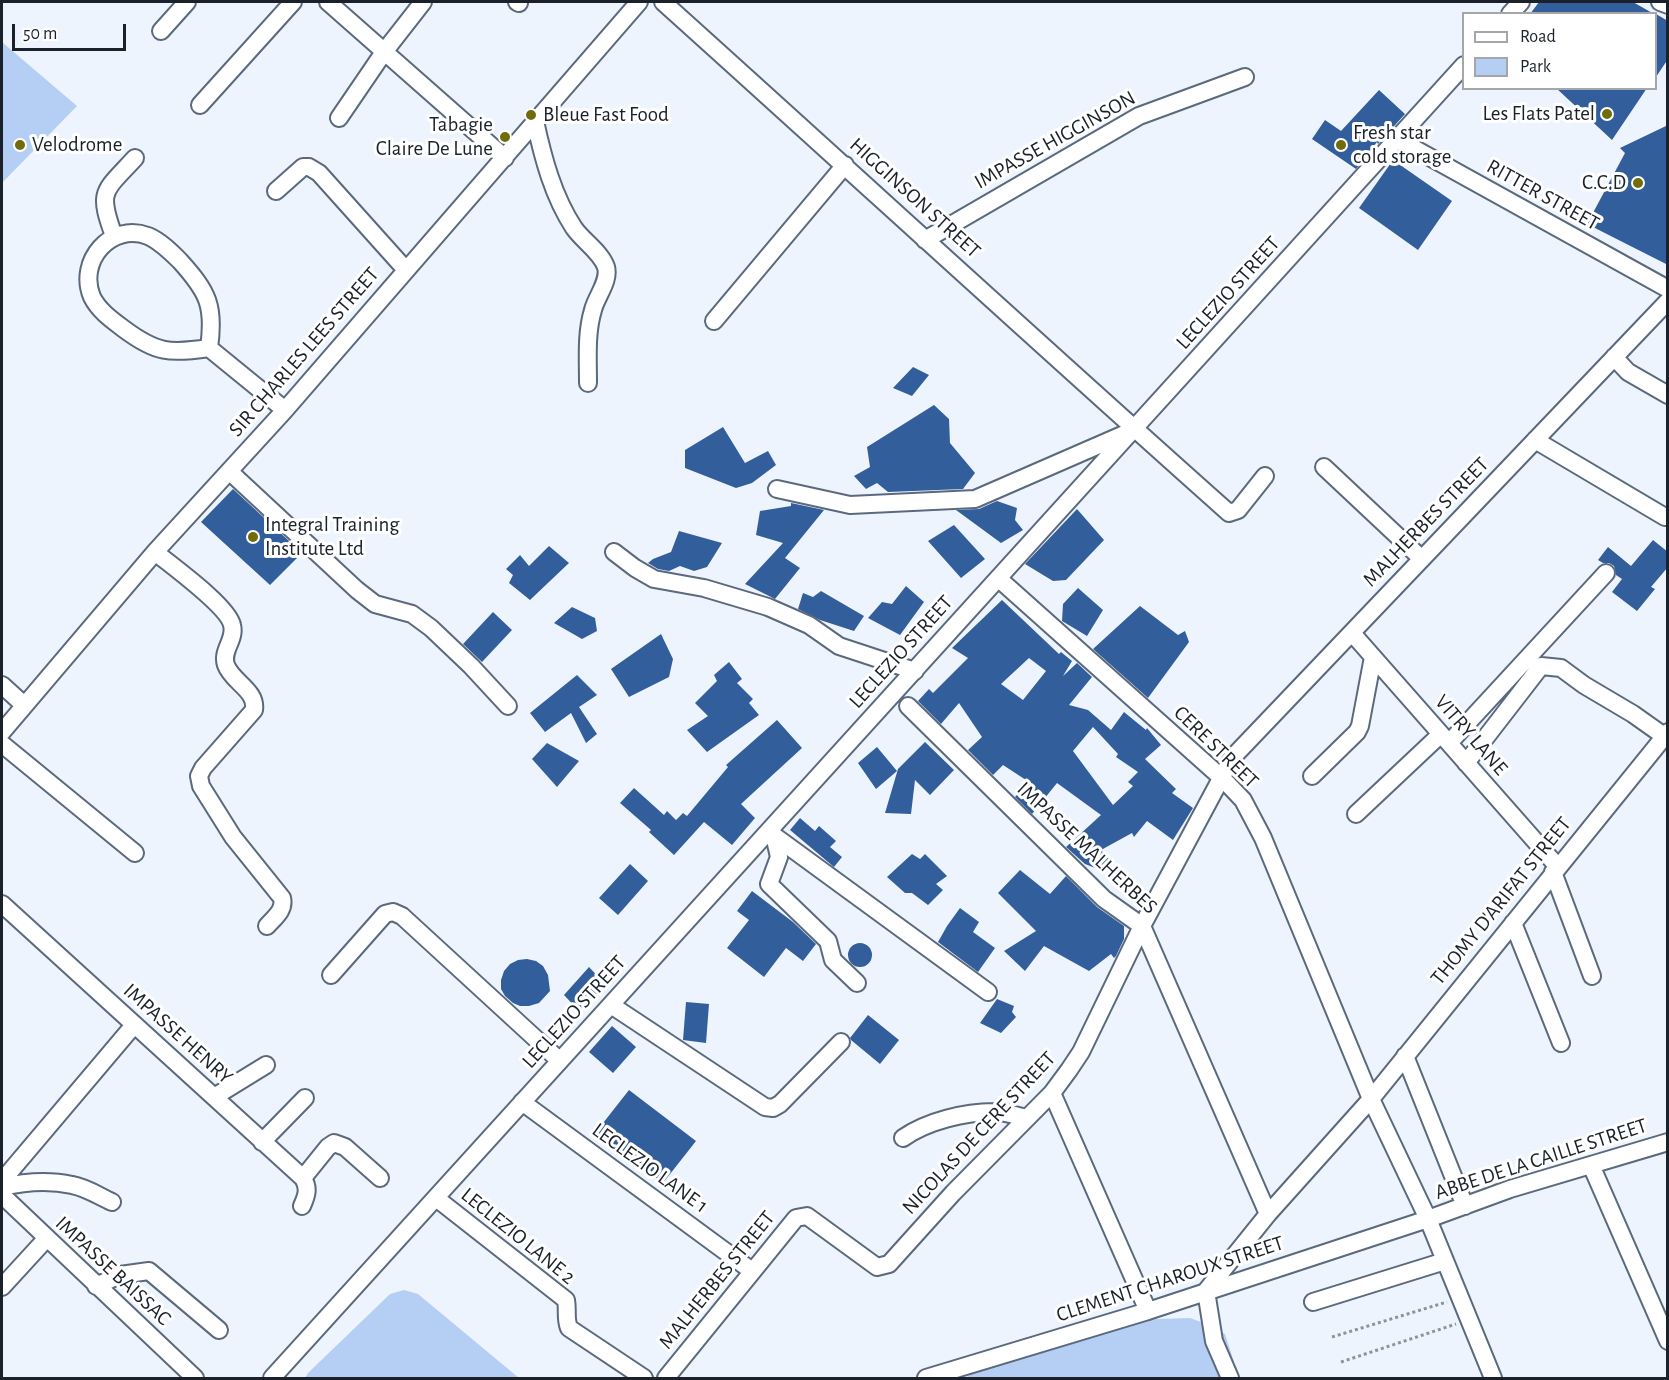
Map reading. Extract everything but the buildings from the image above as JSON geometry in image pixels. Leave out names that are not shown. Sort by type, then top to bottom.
[{"type":"street","points":[[161,31],[187,2]]},
{"type":"street","points":[[200,105],[292,2]]},
{"type":"street","points":[[328,2],[505,158]]},
{"type":"street","points":[[339,118],[384,52],[423,2]]},
{"type":"street","name":"SIR CHARLES LEES STREET","points":[[2,732],[155,552],[285,410],[639,2]]},
{"type":"street","name":"HIGGINSON STREET","points":[[663,2],[1229,513],[1238,510],[1265,476]]},
{"type":"street","points":[[1660,2],[1668,5]]},
{"type":"street","name":"LECLEZIO STREET","points":[[272,1378],[522,1102],[771,833],[915,670],[1462,67]]},
{"type":"street","name":"IMPASSE HIGGINSON","points":[[926,240],[1139,116],[1245,77]]},
{"type":"street","points":[[535,121],[562,207],[576,230],[606,267],[606,276],[593,308],[588,335],[588,382]]},
{"type":"street","name":"RITTER STREET","points":[[1396,140],[1668,290]]},
{"type":"street","points":[[114,236],[104,210],[104,198],[107,188],[135,158]]},
{"type":"street","points":[[714,321],[845,165]]},
{"type":"street","points":[[276,191],[303,167],[314,169],[339,193],[406,270]]},
{"type":"street","points":[[209,348],[213,324],[210,307],[193,276],[169,250],[148,236],[132,234],[114,236],[99,247],[90,263],[89,284],[100,309],[111,320],[144,344],[165,350],[185,352],[209,348],[285,410]]},
{"type":"street","name":"MALHERBES STREET","points":[[1223,779],[1232,758],[1668,301]]},
{"type":"street","points":[[1614,357],[1628,372],[1668,395]]},
{"type":"street","points":[[777,489],[850,505],[975,499],[1135,429]]},
{"type":"street","points":[[1535,440],[1665,517]]},
{"type":"street","points":[[1324,467],[1422,559]]},
{"type":"street","points":[[230,471],[357,590],[375,604],[412,614],[431,628],[508,706]]},
{"type":"street","points":[[155,552],[224,610],[232,622],[234,635],[225,654],[225,663],[230,672],[252,696],[255,702],[254,710],[203,768],[199,776],[201,786],[233,837],[282,898],[284,905],[267,926]]},
{"type":"street","points":[[614,552],[654,579],[704,588],[768,607],[809,625],[839,646],[915,670]]},
{"type":"street","points":[[1356,814],[1445,739],[1606,573]]},
{"type":"street","name":"CERE STREET","points":[[999,579],[1223,779],[1243,800],[1263,838],[1371,1099],[1428,1219],[1493,1378]]},
{"type":"street","name":"VITRY LANE","points":[[1352,633],[1466,763],[1555,870]]},
{"type":"street","points":[[1312,776],[1357,732],[1373,657]]},
{"type":"street","points":[[1466,763],[1541,666],[1561,668],[1584,685],[1666,734]]},
{"type":"street","points":[[2,685],[24,705]]},
{"type":"street","name":"IMPASSE MALHERBES","points":[[908,706],[1104,899],[1142,926],[1268,1214]]},
{"type":"street","name":"THOMY D'ARIFAT STREET","points":[[1206,1292],[1268,1214],[1371,1099],[1666,734]]},
{"type":"street","points":[[2,744],[135,853]]},
{"type":"street","name":"NICOLAS DE CERE STREET","points":[[807,1216],[877,1268],[889,1264],[953,1193],[1052,1093],[1081,1052],[1142,926],[1223,779]]},
{"type":"street","points":[[771,833],[779,857],[769,884],[828,941],[833,960],[857,983]]},
{"type":"street","points":[[771,833],[988,992]]},
{"type":"street","points":[[1555,870],[1592,976]]},
{"type":"street","name":"IMPASSE HENRY","points":[[2,906],[303,1178]]},
{"type":"street","points":[[331,975],[385,914],[393,912],[402,916],[560,1061]]},
{"type":"street","points":[[1513,923],[1561,1043]]},
{"type":"street","points":[[611,1005],[765,1107],[772,1108],[780,1104],[842,1042]]},
{"type":"street","points":[[2,1181],[134,1025]]},
{"type":"street","points":[[1405,1056],[1465,1206]]},
{"type":"street","points":[[214,1097],[266,1065]]},
{"type":"street","points":[[1052,1093],[1148,1311]]},
{"type":"street","points":[[262,1142],[305,1098]]},
{"type":"street","name":"LECLEZIO LANE 1","points":[[522,1102],[752,1271]]},
{"type":"street","points":[[903,1138],[916,1129],[941,1119],[995,1111],[1027,1118]]},
{"type":"street","name":"ABBE DE LA CAILLE STREET","points":[[1428,1219],[1510,1189],[1668,1142]]},
{"type":"street","points":[[302,1206],[307,1191],[303,1178],[328,1147],[334,1143],[345,1147],[380,1178]]},
{"type":"street","points":[[1591,1164],[1668,1341]]},
{"type":"street","points":[[2,1187],[45,1183],[74,1185],[112,1202]]},
{"type":"street","name":"IMPASSE BAISSAC","points":[[2,1195],[96,1287],[195,1378]]},
{"type":"street","name":"LECLEZIO LANE 2","points":[[436,1198],[566,1300],[565,1318],[569,1328],[644,1378]]},
{"type":"street","name":"MALHERBES STREET","points":[[666,1378],[796,1218],[807,1216]]},
{"type":"street","name":"CLEMENT CHAROUX STREET","points":[[926,1378],[1148,1311],[1428,1219]]},
{"type":"street","points":[[2,1287],[46,1239]]},
{"type":"street","points":[[1313,1302],[1445,1262]]},
{"type":"street","points":[[96,1287],[120,1275],[149,1271],[219,1330]]},
{"type":"street","points":[[1206,1292],[1214,1341],[1230,1378]]},
{"type":"path","points":[[1332,1337],[1460,1298]]},
{"type":"path","points":[[1341,1362],[1469,1320]]},
{"type":"green space","name":"Velodrome","points":[[2,42],[77,106],[2,183]]},
{"type":"green space","points":[[404,1290],[418,1294],[519,1378],[305,1378],[390,1294]]},
{"type":"green space","points":[[1190,1318],[1212,1326],[1225,1334],[1234,1362],[1233,1378],[965,1378],[975,1372],[990,1354],[1127,1320]]},
{"type":"place","name":"Les Flats Patel","points":[[1607,114]]},
{"type":"place","name":"Bleue Fast Food","points":[[531,115]]},
{"type":"place","name":"Tabagie Claire De Lune","points":[[505,137]]},
{"type":"place","name":"Velodrome","points":[[20,145]]},
{"type":"place","name":"Fresh star cold storage","points":[[1341,145]]},
{"type":"place","name":"C.C.D","points":[[1638,183]]},
{"type":"place","name":"Integral Training Institute Ltd","points":[[253,537]]}]
